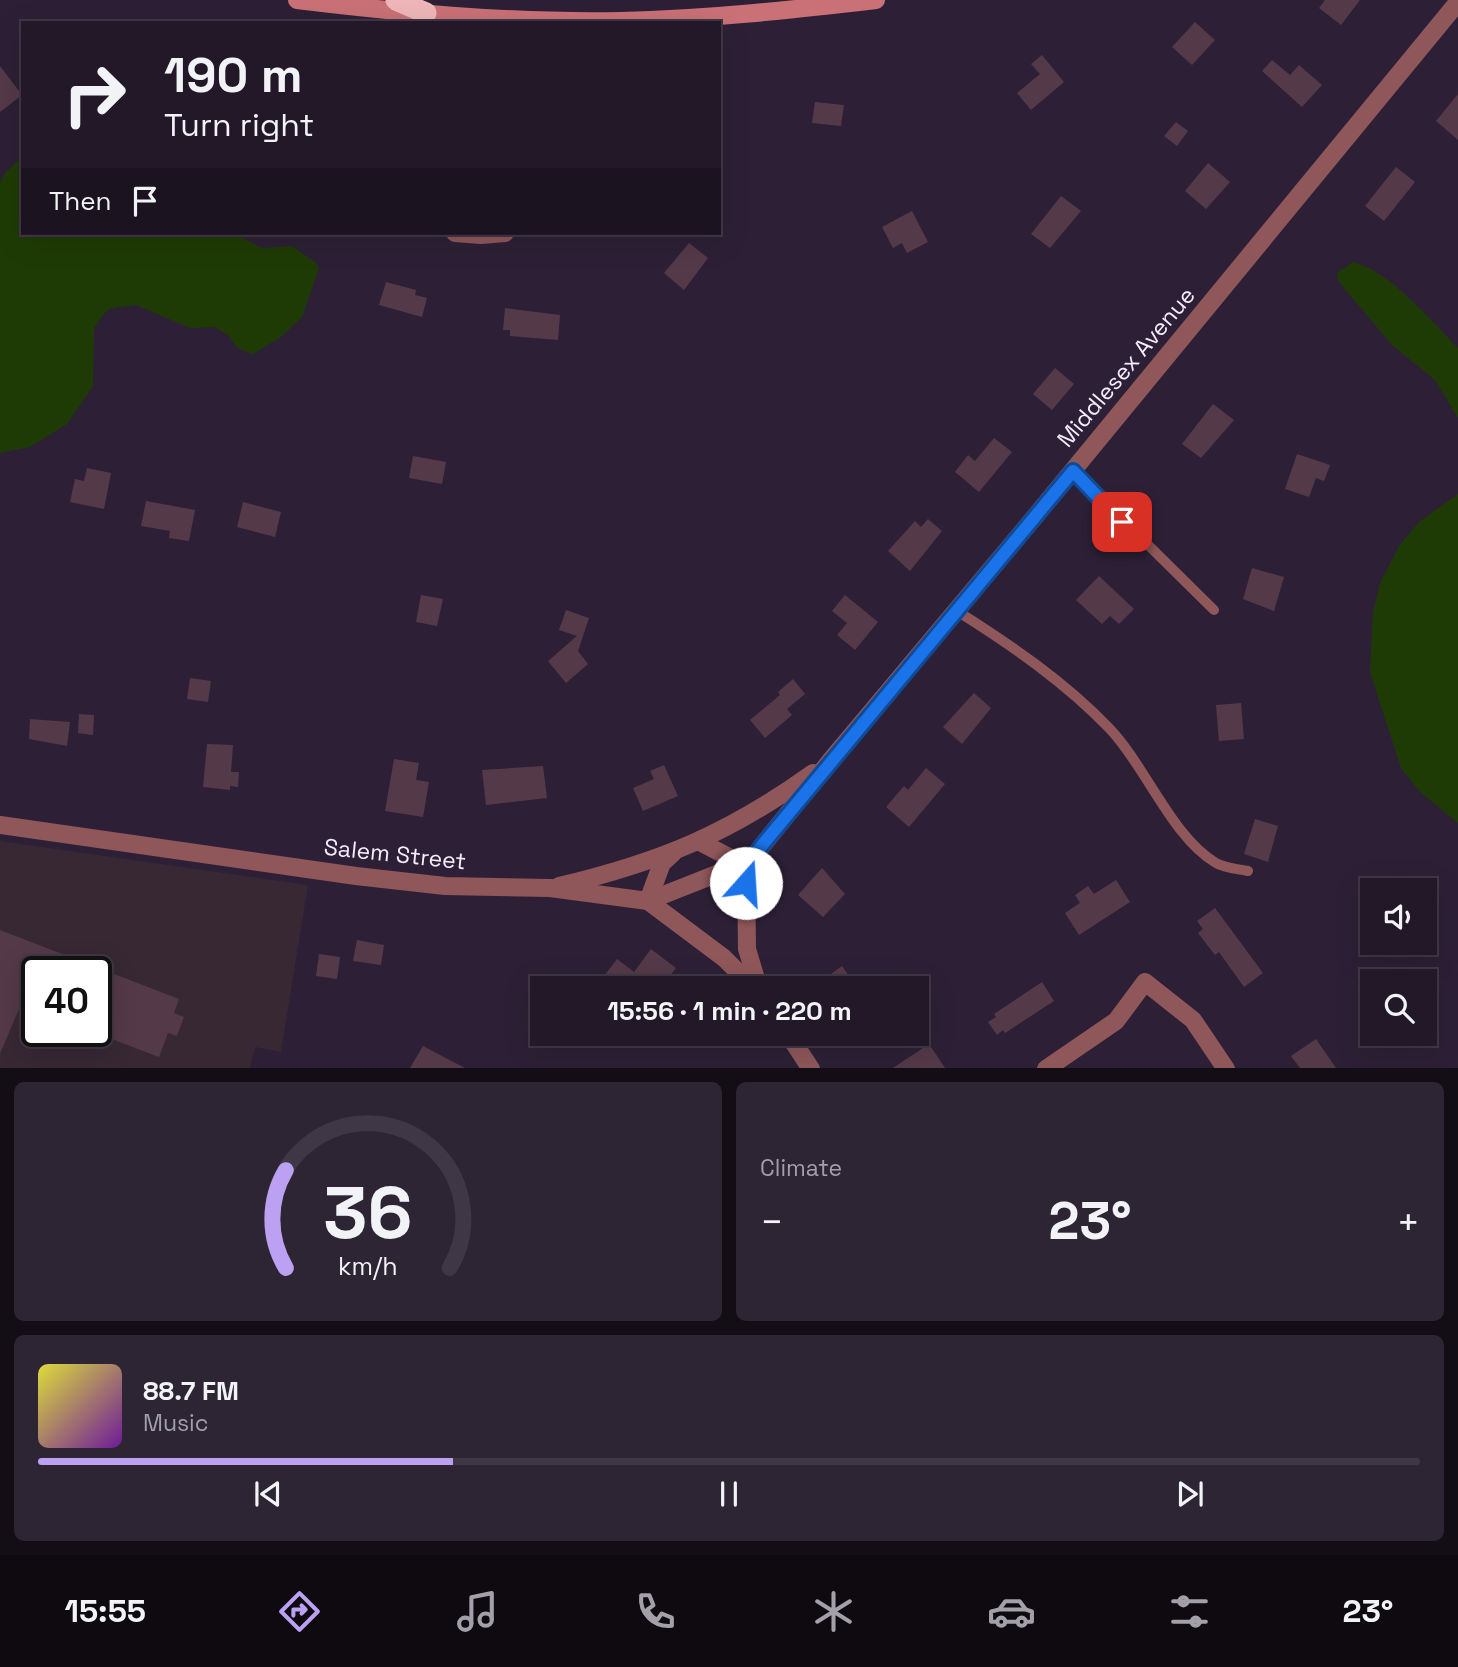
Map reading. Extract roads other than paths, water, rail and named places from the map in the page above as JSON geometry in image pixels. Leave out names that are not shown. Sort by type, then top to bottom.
[{"type":"highway","points":[[396,0],[426,13]]},
{"type":"main road","points":[[297,0],[426,13],[599,21]]},
{"type":"main road","points":[[640,21],[717,17],[876,0]]},
{"type":"street","name":"Middlesex Avenue","points":[[746,866],[1458,2]]},
{"type":"street","name":"Middlesex Avenue","points":[[550,888],[673,853],[700,842],[767,806],[830,761]]},
{"type":"street","name":"Salem Street","points":[[0,825],[369,877],[458,887],[550,888],[648,901],[690,930],[742,976]]},
{"type":"street","points":[[700,842],[746,866]]},
{"type":"street","points":[[648,901],[662,863],[673,853]]},
{"type":"street","points":[[648,901],[746,866]]},
{"type":"street","points":[[746,866],[747,949],[754,976]]},
{"type":"street","points":[[1047,1068],[1116,1021],[1145,982],[1191,1018],[1225,1068]]},
{"type":"street","points":[[796,1046],[810,1068]]},
{"type":"lane","points":[[1073,471],[1214,610]]},
{"type":"lane","points":[[957,611],[1015,648],[1061,684],[1124,746],[1181,830],[1217,864],[1248,871]]}]
